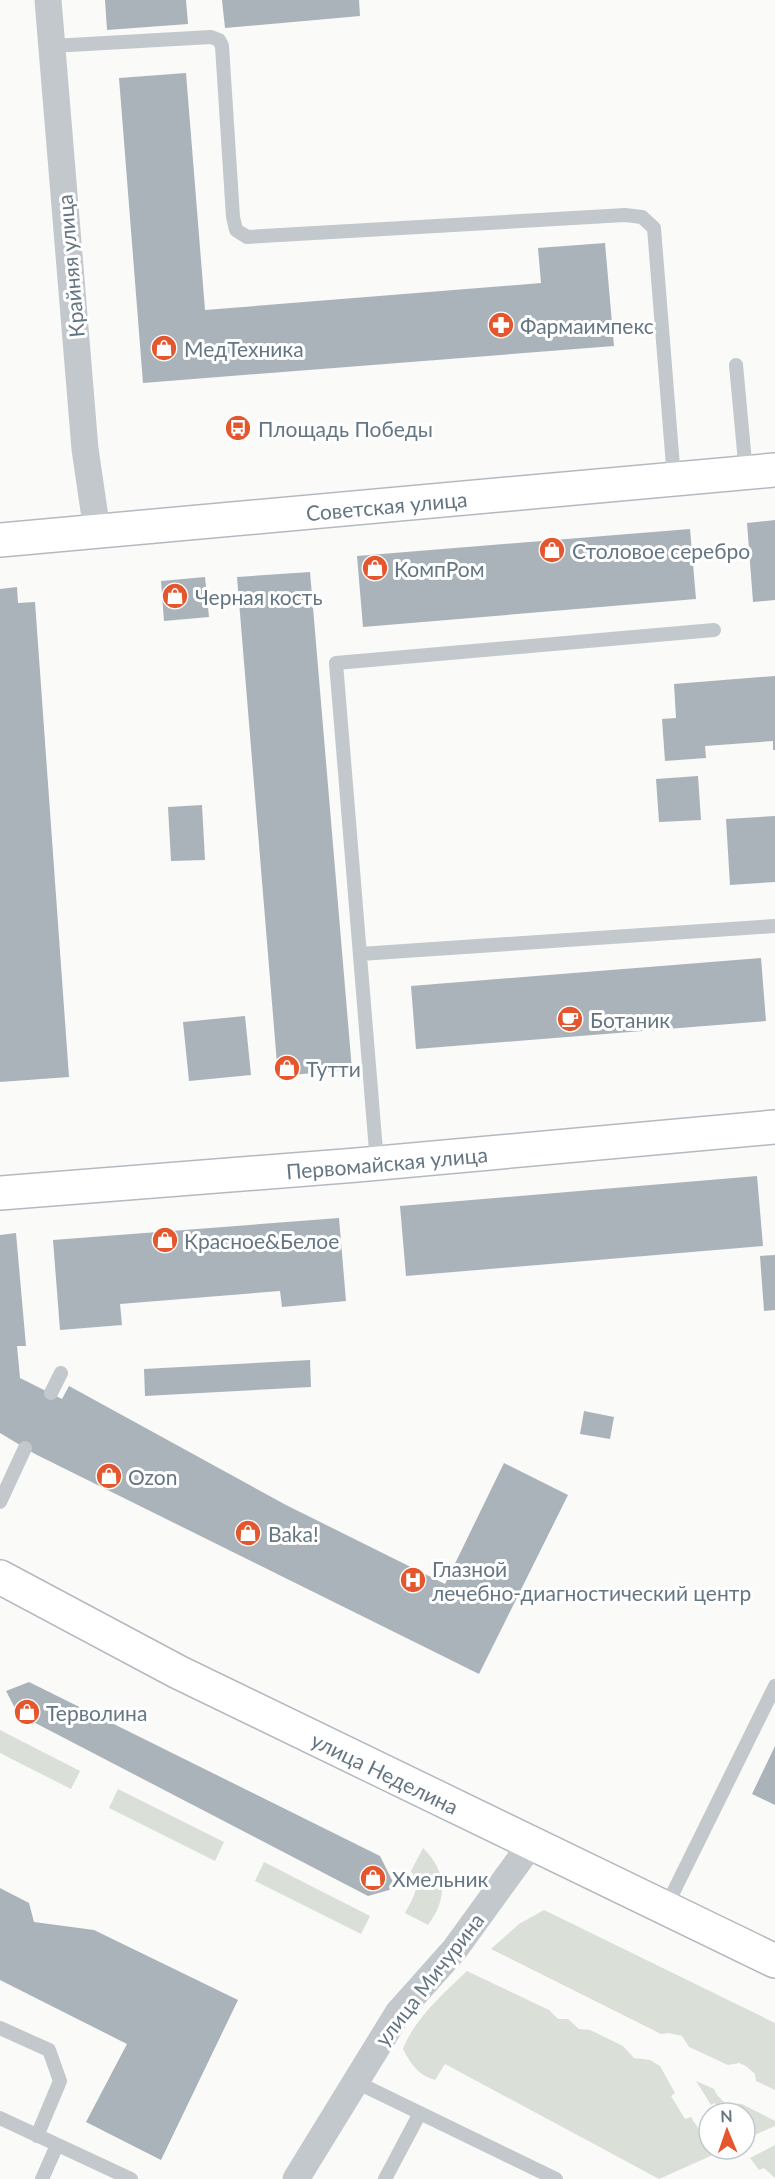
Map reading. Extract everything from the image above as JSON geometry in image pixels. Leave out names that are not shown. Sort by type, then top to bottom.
[{"type":"main road","name":"Советская улица","points":[[0,540],[761,472]]},
{"type":"main road","name":"Первомайская улица","points":[[0,1193],[377,1163],[775,1127]]},
{"type":"main road","name":"улица Неделина","points":[[0,1576],[178,1672],[775,1961]]},
{"type":"street","name":"Крайняя улица","points":[[48,0],[85,449],[97,531]]},
{"type":"street","name":"улица Мичурина","points":[[296,2179],[354,2081],[398,2013],[455,1949],[531,1844]]},
{"type":"lane","points":[[51,46],[211,37],[219,40],[222,46],[233,217],[236,230],[247,237],[625,215],[642,218],[654,228],[674,479]]},
{"type":"lane","points":[[736,365],[761,472]]},
{"type":"lane","points":[[377,1163],[336,663],[714,630]]},
{"type":"lane","points":[[360,954],[775,926]]},
{"type":"lane","points":[[51,1393],[61,1372]]},
{"type":"lane","points":[[0,1502],[25,1448]]},
{"type":"lane","points":[[665,1909],[775,1686]]},
{"type":"lane","points":[[0,2028],[49,2050],[60,2081],[37,2136]]},
{"type":"lane","points":[[354,2081],[556,2179]]},
{"type":"lane","points":[[385,2179],[420,2113]]},
{"type":"lane","points":[[0,2118],[131,2179]]},
{"type":"lane","points":[[42,2179],[57,2145]]},
{"type":"shaded area","points":[[0,1730],[80,1771],[71,1789],[0,1753]]},
{"type":"shaded area","points":[[118,1789],[224,1842],[215,1861],[109,1808]]},
{"type":"shaded area","points":[[423,1848],[437,1866],[442,1885],[439,1905],[428,1925],[405,1913],[416,1887],[411,1871]]},
{"type":"shaded area","points":[[264,1862],[370,1916],[361,1934],[255,1881]]},
{"type":"shaded area","points":[[544,1910],[775,2023],[775,2090],[756,2081],[755,2074],[746,2066],[739,2063],[728,2065],[689,2047],[682,2036],[661,2034],[491,1949],[519,1924]]},
{"type":"shaded area","points":[[467,1971],[549,2010],[558,2019],[568,2019],[579,2029],[590,2030],[623,2046],[634,2058],[650,2060],[660,2066],[675,2093],[671,2096],[685,2119],[691,2117],[697,2126],[697,2161],[699,2161],[659,2179],[445,2064],[435,2080],[420,2072],[403,2049],[422,2017]]},
{"type":"shaded area","points":[[696,2081],[714,2089],[723,2101],[708,2101]]},
{"type":"shaded area","points":[[757,2112],[775,2121],[775,2126],[757,2134]]},
{"type":"shaded area","points":[[775,2145],[775,2178],[764,2168],[759,2170],[752,2161],[757,2161],[757,2154]]},
{"type":"building","points":[[105,0],[186,0],[188,24],[107,30]]},
{"type":"building","points":[[222,0],[359,0],[360,16],[225,28]]},
{"type":"building","points":[[186,73],[205,310],[541,283],[538,248],[605,243],[614,346],[143,383],[119,78]]},
{"type":"building","points":[[775,520],[775,600],[753,602],[747,523]]},
{"type":"building","points":[[690,529],[696,599],[363,627],[357,556]]},
{"type":"building","points":[[310,572],[352,1070],[278,1076],[237,577]]},
{"type":"building","points":[[205,577],[209,617],[164,621],[161,581]]},
{"type":"building","points":[[17,587],[18,603],[35,602],[69,1077],[0,1082],[0,589]]},
{"type":"building","points":[[775,676],[775,750],[773,750],[773,741],[705,746],[706,758],[665,761],[662,719],[676,718],[674,684]]},
{"type":"building","points":[[698,776],[701,820],[659,822],[656,779]]},
{"type":"building","points":[[202,805],[205,860],[171,861],[168,807]]},
{"type":"building","points":[[775,816],[775,882],[730,885],[726,819]]},
{"type":"building","points":[[761,958],[766,1021],[416,1049],[411,986]]},
{"type":"building","points":[[245,1016],[251,1075],[189,1081],[183,1022]]},
{"type":"building","points":[[757,1176],[763,1246],[406,1276],[400,1206]]},
{"type":"building","points":[[339,1218],[346,1301],[282,1307],[280,1291],[120,1304],[122,1325],[60,1330],[53,1240]]},
{"type":"building","points":[[16,1233],[26,1346],[17,1346],[20,1378],[62,1399],[69,1386],[286,1505],[445,1584],[504,1463],[568,1495],[479,1674],[35,1454],[0,1433],[0,1235]]},
{"type":"building","points":[[775,1255],[775,1310],[764,1311],[760,1256]]},
{"type":"building","points":[[310,1360],[311,1387],[145,1396],[144,1369]]},
{"type":"building","points":[[584,1411],[614,1417],[610,1439],[580,1434]]},
{"type":"building","points":[[29,1682],[380,1856],[396,1888],[368,1896],[18,1714],[6,1691]]},
{"type":"building","points":[[775,1746],[775,1805],[752,1794]]},
{"type":"building","points":[[0,1888],[29,1903],[34,1922],[94,1930],[238,2000],[161,2160],[86,2122],[127,2044],[0,1980]]},
{"type":"place","name":"Фармаимпекс","points":[[501,325]]},
{"type":"place","name":"МедТехника","points":[[164,348]]},
{"type":"place","name":"Площадь Победы","points":[[238,428]]},
{"type":"place","name":"Столовое серебро","points":[[552,550]]},
{"type":"place","name":"КомпРом","points":[[375,568]]},
{"type":"place","name":"Черная кость","points":[[175,596]]},
{"type":"place","name":"Ботаник","points":[[570,1019]]},
{"type":"place","name":"Тутти","points":[[287,1068]]},
{"type":"place","name":"Красное&Белое","points":[[165,1240]]},
{"type":"place","name":"Ozon","points":[[109,1476]]},
{"type":"place","name":"Baka!","points":[[248,1533]]},
{"type":"place","name":"Глазной лечебно-диагностический центр","points":[[413,1580]]},
{"type":"place","name":"Терволина","points":[[27,1712]]},
{"type":"place","name":"Хмельник","points":[[373,1878]]}]
